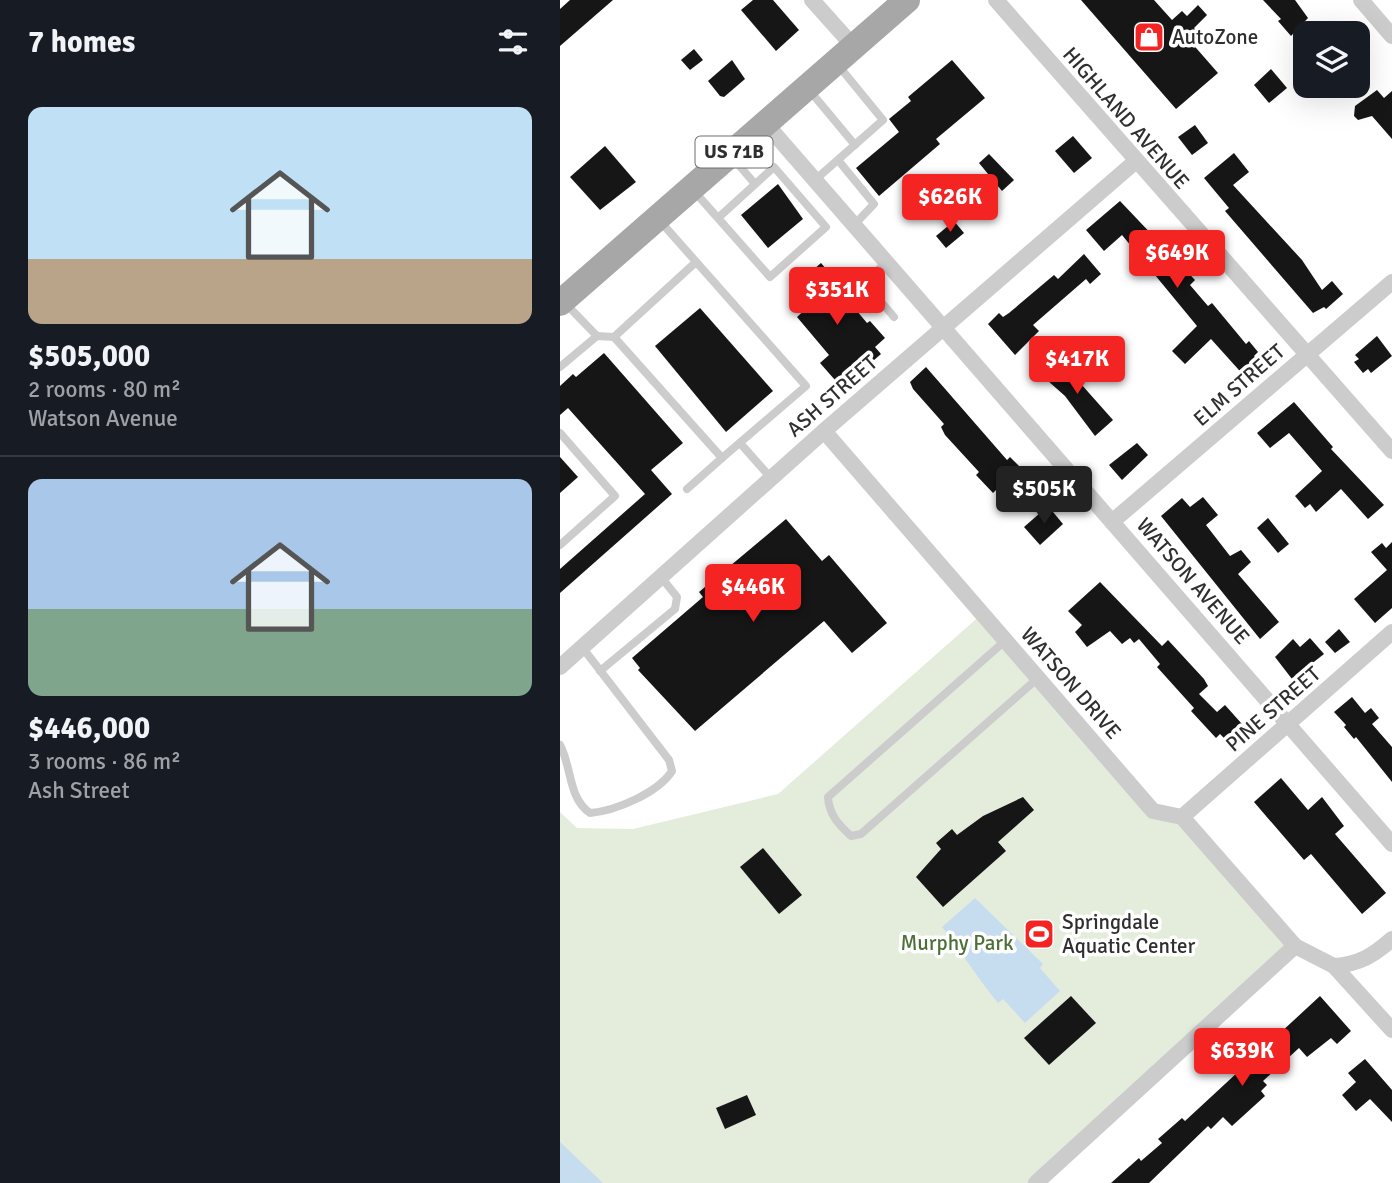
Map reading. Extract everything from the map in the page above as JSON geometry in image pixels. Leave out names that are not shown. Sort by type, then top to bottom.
[{"type":"main road","name":"US 71B","points":[[561,302],[767,125],[907,0]]},
{"type":"street","points":[[812,0],[845,55]]},
{"type":"street","name":"HIGHLAND AVENUE","points":[[996,0],[1392,451]]},
{"type":"street","points":[[1361,0],[1392,36]]},
{"type":"street","name":"WATSON AVENUE","points":[[767,125],[1392,844]]},
{"type":"street","name":"ASH STREET","points":[[560,667],[824,431],[1136,161]]},
{"type":"street","name":"ELM STREET","points":[[1113,521],[1392,282]]},
{"type":"street","name":"WATSON DRIVE","points":[[824,431],[1153,811],[1182,817]]},
{"type":"street","name":"PINE STREET","points":[[1182,817],[1392,632]]},
{"type":"street","points":[[1182,817],[1295,946],[1334,966],[1392,1030]]},
{"type":"street","points":[[1334,966],[1356,964],[1374,955],[1392,939]]},
{"type":"street","points":[[1036,1183],[1295,946]]},
{"type":"lane","points":[[815,180],[883,120],[845,55]]},
{"type":"lane","points":[[807,89],[855,145]]},
{"type":"lane","points":[[731,155],[755,184]]},
{"type":"lane","points":[[838,160],[874,204],[854,225]]},
{"type":"lane","points":[[692,189],[770,277],[826,227],[774,167],[718,218]]},
{"type":"lane","points":[[658,218],[806,386],[687,489]]},
{"type":"lane","points":[[560,367],[597,337],[614,337],[696,262]]},
{"type":"lane","points":[[887,262],[864,282],[894,317]]},
{"type":"lane","points":[[561,302],[597,337]]},
{"type":"lane","points":[[614,337],[722,458]]},
{"type":"lane","points":[[560,433],[615,496],[560,545]]},
{"type":"lane","points":[[740,443],[771,478]]},
{"type":"lane","points":[[600,671],[675,609],[677,597],[661,577]]},
{"type":"lane","points":[[1006,640],[828,797],[832,815],[841,827],[851,836],[861,834],[1038,678]]},
{"type":"lane","points":[[560,745],[567,758],[575,797],[590,813],[601,812],[658,787],[672,771],[668,760],[582,647]]},
{"type":"green space","name":"Murphy Park","points":[[983,613],[1153,811],[1182,817],[1295,946],[1036,1183],[560,1183],[560,812],[577,828],[633,829],[778,794]]},
{"type":"water","points":[[975,898],[1043,964],[1040,968],[1060,991],[1025,1023],[1003,999],[998,1003],[942,927]]},
{"type":"water","points":[[560,1142],[603,1183],[560,1183]]},
{"type":"building","points":[[570,0],[613,0],[560,46],[560,9]]},
{"type":"building","points":[[753,0],[773,0],[799,30],[776,51],[741,10]]},
{"type":"building","name":"AutoZone","points":[[1081,0],[1154,0],[1172,20],[1182,11],[1187,16],[1198,5],[1207,15],[1194,28],[1198,33],[1190,41],[1218,73],[1176,109]]},
{"type":"building","points":[[1263,0],[1295,0],[1308,18],[1305,21],[1293,21],[1291,36],[1278,21],[1281,19]]},
{"type":"building","points":[[694,49],[703,60],[690,70],[681,60]]},
{"type":"building","points":[[732,60],[745,79],[724,97],[720,96],[708,81]]},
{"type":"building","points":[[952,60],[985,98],[936,139],[940,144],[879,196],[856,168],[899,132],[889,119],[911,101],[908,97]]},
{"type":"building","points":[[1271,69],[1287,88],[1269,103],[1254,85]]},
{"type":"building","points":[[1377,90],[1384,98],[1392,91],[1392,139],[1372,116],[1358,120],[1354,116],[1355,106],[1370,98]]},
{"type":"building","points":[[1195,125],[1208,143],[1192,155],[1178,137]]},
{"type":"building","points":[[1073,136],[1092,158],[1074,173],[1055,151]]},
{"type":"building","points":[[605,146],[636,182],[600,210],[570,177]]},
{"type":"building","points":[[1234,153],[1249,172],[1233,185],[1302,260],[1322,290],[1332,281],[1343,294],[1326,309],[1324,307],[1313,313],[1225,211],[1229,208],[1204,178]]},
{"type":"building","points":[[989,154],[1014,180],[1002,191],[979,163]]},
{"type":"building","points":[[778,184],[803,219],[768,248],[741,215]]},
{"type":"building","points":[[1120,201],[1195,280],[1190,285],[1208,306],[1212,303],[1246,344],[1249,341],[1258,352],[1254,356],[1263,366],[1247,379],[1211,339],[1185,364],[1172,351],[1197,326],[1122,235],[1104,251],[1086,230]]},
{"type":"building","points":[[954,221],[964,233],[946,248],[936,236]]},
{"type":"building","points":[[1084,254],[1101,274],[1090,284],[1086,279],[1033,325],[1039,331],[1015,355],[988,324],[999,313],[1003,317],[1009,313],[1054,275],[1058,279]]},
{"type":"building","points":[[821,263],[838,283],[835,285],[867,323],[870,321],[885,338],[875,347],[881,354],[842,388],[820,363],[829,355],[797,317],[808,307],[792,288]]},
{"type":"building","points":[[700,308],[773,391],[726,432],[655,346]]},
{"type":"building","points":[[1377,336],[1392,356],[1371,373],[1368,369],[1363,373],[1354,362],[1359,359],[1355,355]]},
{"type":"building","points":[[604,353],[683,443],[651,470],[672,494],[560,593],[560,569],[645,494],[568,408],[560,415],[560,386],[573,374],[576,377]]},
{"type":"building","points":[[1057,357],[1113,420],[1095,436],[1065,396],[1039,373]]},
{"type":"building","points":[[926,367],[1007,460],[1010,457],[1033,480],[1008,502],[997,489],[993,493],[976,475],[979,472],[945,435],[941,427],[944,424],[913,389],[910,382]]},
{"type":"building","points":[[1294,402],[1333,447],[1331,449],[1384,505],[1368,519],[1341,489],[1316,512],[1310,504],[1305,508],[1295,496],[1322,471],[1289,433],[1270,448],[1257,433]]},
{"type":"building","points":[[1137,443],[1148,455],[1122,480],[1109,465]]},
{"type":"building","points":[[560,457],[578,477],[560,493]]},
{"type":"building","points":[[1203,497],[1218,515],[1206,525],[1230,556],[1241,550],[1251,562],[1238,574],[1279,622],[1260,639],[1161,516],[1182,498],[1190,507]]},
{"type":"building","points":[[1048,506],[1063,524],[1040,545],[1024,527]]},
{"type":"building","points":[[1268,518],[1289,544],[1278,553],[1257,528]]},
{"type":"building","points":[[786,519],[822,561],[829,555],[887,623],[852,653],[824,621],[695,731],[638,670],[640,668],[632,658],[703,597],[699,592]]},
{"type":"building","points":[[1392,542],[1392,608],[1375,623],[1354,599],[1387,570],[1371,552],[1382,543],[1386,548]]},
{"type":"building","points":[[1100,582],[1162,646],[1168,640],[1204,679],[1208,686],[1199,694],[1217,712],[1225,705],[1242,724],[1226,740],[1220,734],[1216,738],[1191,711],[1194,708],[1157,667],[1160,664],[1139,639],[1134,643],[1130,638],[1122,644],[1110,631],[1087,647],[1075,632],[1082,625],[1068,611]]},
{"type":"building","points":[[1339,629],[1350,642],[1335,653],[1325,642]]},
{"type":"building","points":[[1310,638],[1324,654],[1292,679],[1275,657],[1293,639],[1300,647]]},
{"type":"building","points":[[1352,697],[1365,713],[1371,708],[1379,718],[1372,724],[1392,747],[1392,782],[1334,712]]},
{"type":"building","points":[[1281,778],[1308,810],[1322,797],[1344,826],[1335,834],[1386,893],[1362,914],[1311,854],[1304,860],[1254,802]]},
{"type":"building","points":[[1023,797],[1034,810],[998,842],[1006,851],[943,907],[916,877],[941,849],[936,843],[952,829],[957,835],[983,816]]},
{"type":"building","points":[[763,848],[802,895],[779,914],[740,867]]},
{"type":"building","points":[[1071,996],[1096,1023],[1049,1065],[1024,1038]]},
{"type":"building","points":[[1320,996],[1351,1031],[1337,1044],[1331,1038],[1307,1057],[1299,1048],[1263,1081],[1267,1085],[1261,1091],[1265,1096],[1232,1126],[1223,1117],[1211,1129],[1208,1126],[1149,1183],[1111,1183],[1139,1158],[1141,1161],[1162,1143],[1158,1139],[1182,1118],[1185,1121]]},
{"type":"building","points":[[1365,1059],[1392,1090],[1392,1122],[1370,1099],[1356,1111],[1342,1095],[1356,1082],[1348,1073]]},
{"type":"building","points":[[747,1095],[756,1115],[725,1129],[716,1108]]},
{"type":"place","name":"AutoZone","points":[[1149,37]]},
{"type":"place","name":"Springdale Aquatic Center","points":[[1039,934]]}]
